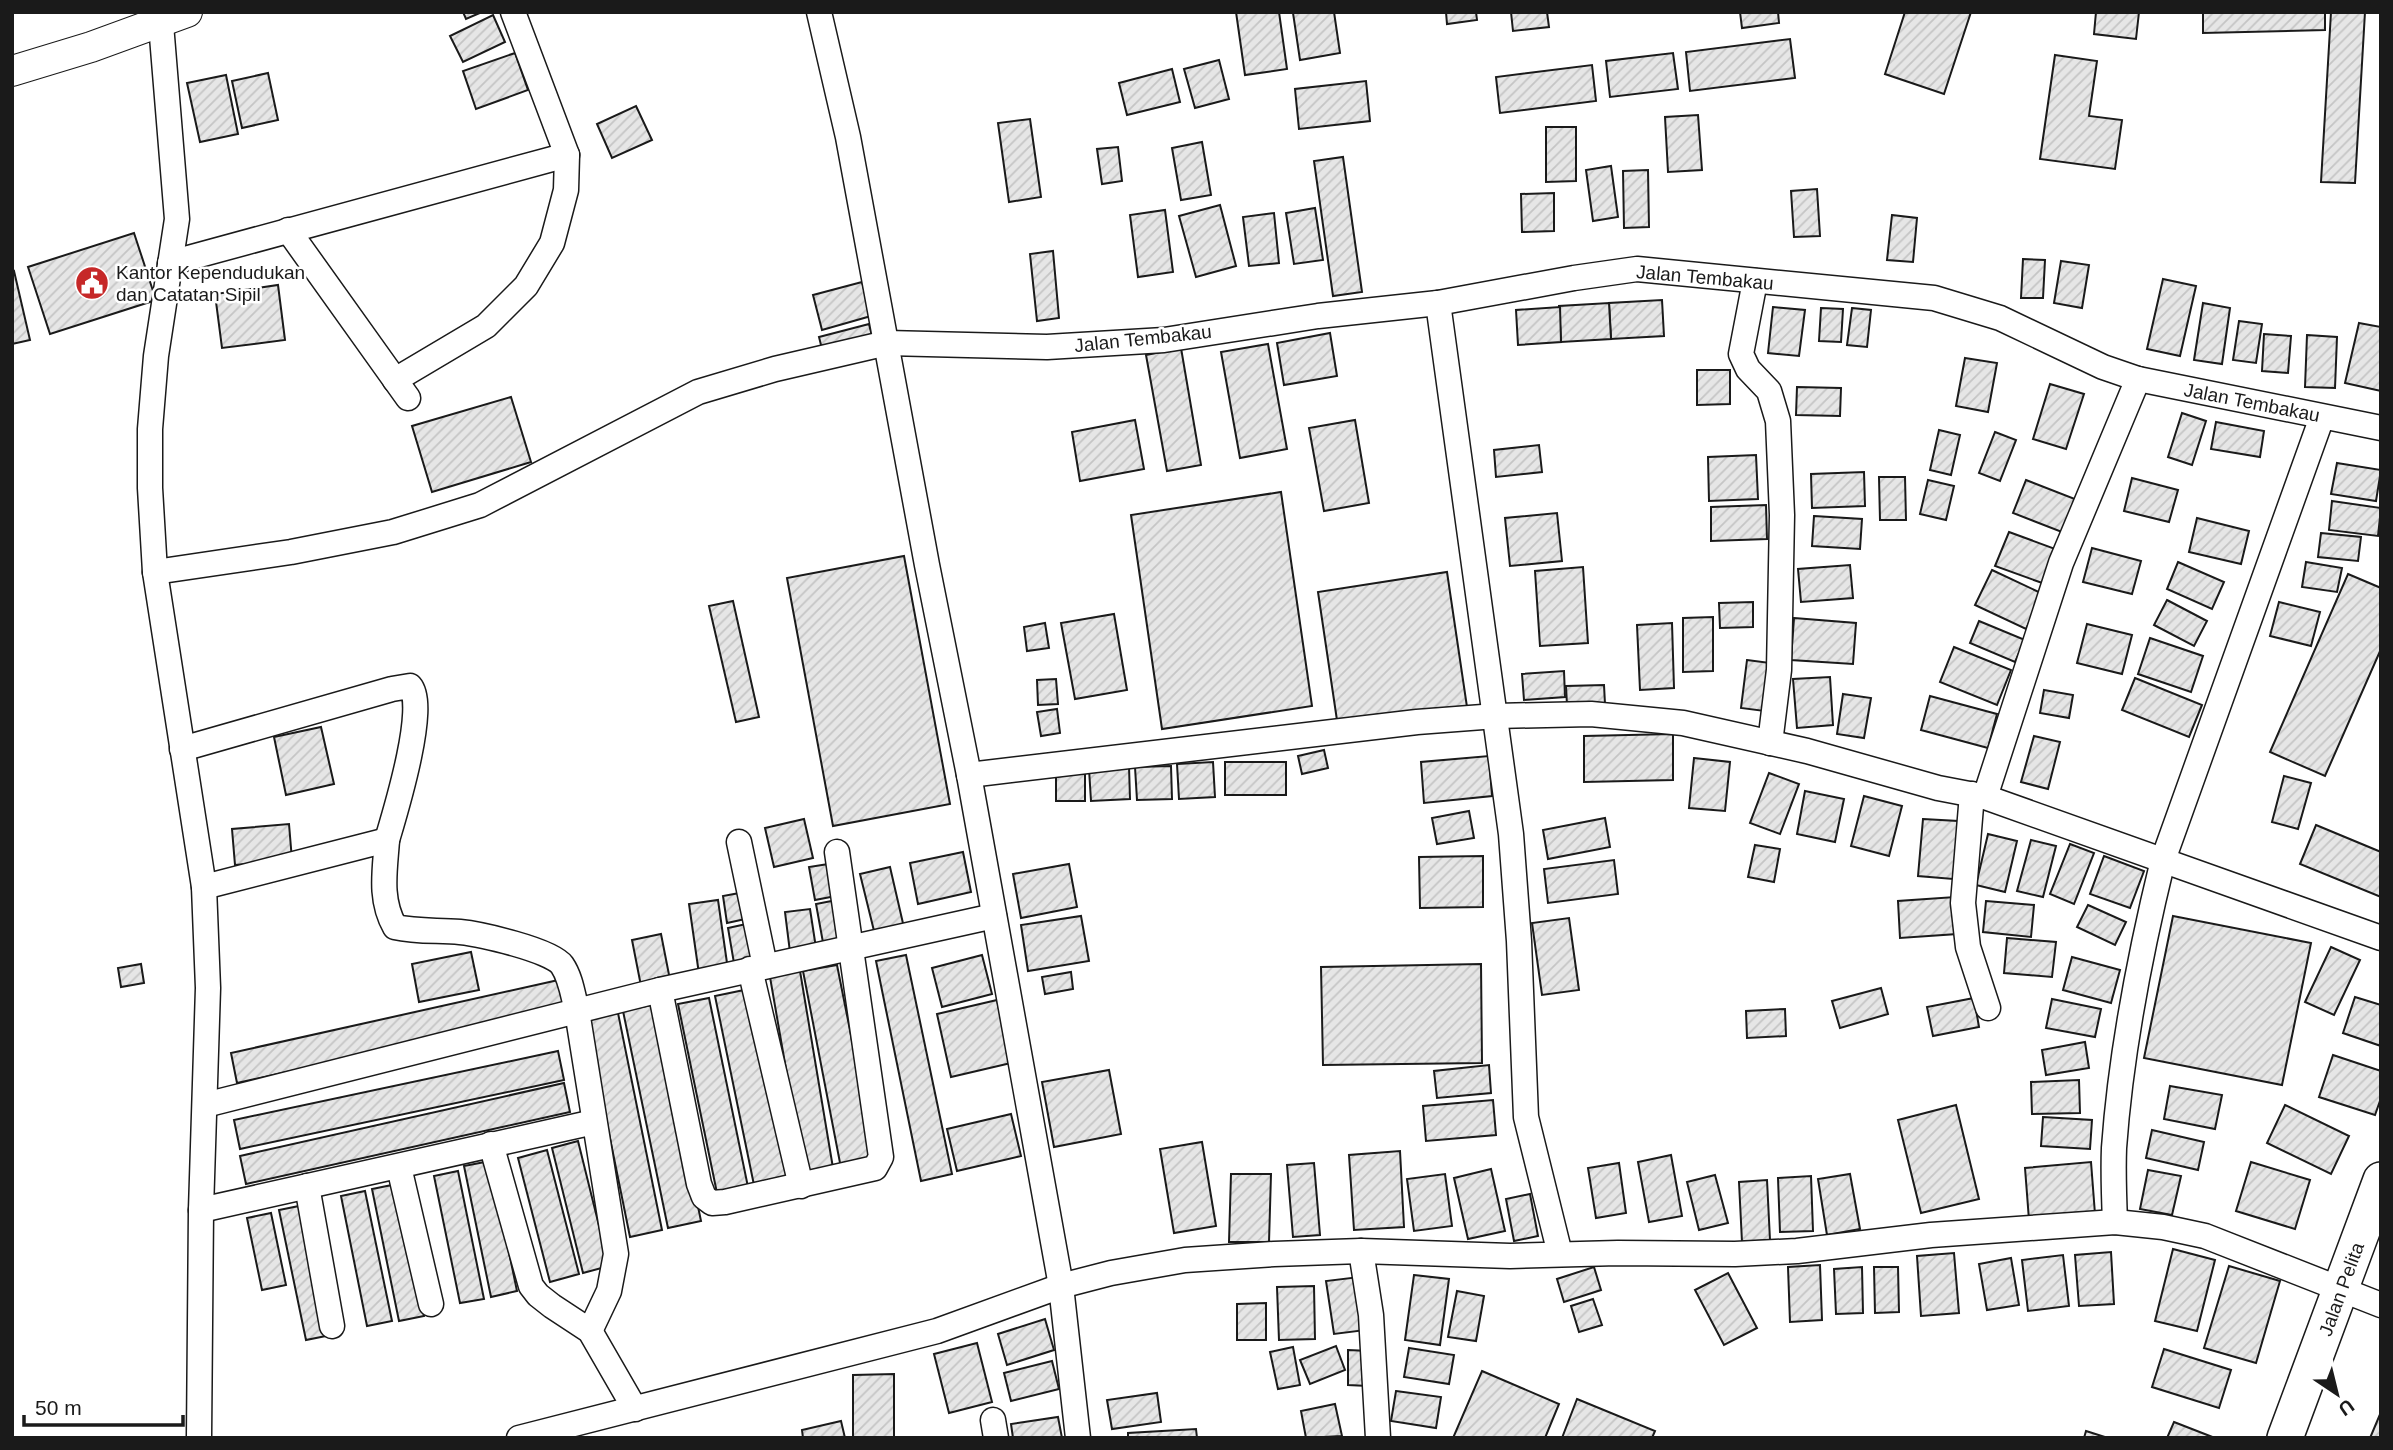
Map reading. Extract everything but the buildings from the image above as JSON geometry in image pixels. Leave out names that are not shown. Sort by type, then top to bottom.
[{"type":"highway","name":"Jalan Pelita","points":[[2285,1438],[2381,1180]]},
{"type":"main road","points":[[12,71],[91,47],[169,16]]},
{"type":"street","points":[[288,230],[402,389],[486,326],[526,286],[552,243],[566,190],[567,155],[513,12]]},
{"type":"street","points":[[819,12],[848,137],[969,775],[1061,1286],[1078,1438]]},
{"type":"street","points":[[169,16],[177,219],[156,356],[150,429],[155,572],[204,887],[208,988],[201,1210],[199,1438]]},
{"type":"street","points":[[170,262],[567,155]]},
{"type":"street","name":"Jalan Tembakau","points":[[155,572],[291,552],[393,532],[430,521],[480,505],[698,392],[775,369],[887,343],[1047,347],[1164,340],[1318,316],[1438,303],[1637,269],[1934,298],[2000,318],[2103,367],[2138,379],[2381,428]]},
{"type":"street","points":[[1755,281],[1741,354],[1748,369],[1769,391],[1776,413],[1782,515],[1779,670],[1770,743]]},
{"type":"street","points":[[1438,303],[1496,716],[1513,861],[1526,1117],[1560,1254]]},
{"type":"street","points":[[1988,1007],[1968,947],[1963,903],[1978,795],[2061,563],[2138,379]]},
{"type":"street","points":[[2115,1223],[2114,1150],[2122,1072],[2147,927],[2164,860],[2322,417]]},
{"type":"street","points":[[182,749],[392,689],[410,686],[413,689],[416,699],[409,761],[387,840],[383,890],[385,903],[395,927],[413,931],[462,932],[544,953],[561,962],[568,976],[577,1011],[616,1254],[609,1291],[590,1331]]},
{"type":"street","points":[[969,775],[1416,722],[1496,716],[1591,714],[1683,723],[1882,771],[1938,789],[1978,795],[2381,938]]},
{"type":"street","points":[[204,887],[387,840]]},
{"type":"street","points":[[739,842],[758,968],[802,1186]]},
{"type":"street","points":[[660,990],[699,1184],[704,1197],[712,1203],[725,1202],[871,1170],[878,1165],[881,1157],[837,852]]},
{"type":"street","points":[[205,1105],[660,990],[994,916]]},
{"type":"street","points":[[201,1210],[594,1122]]},
{"type":"street","points":[[491,1144],[531,1286],[552,1307],[590,1331],[635,1409]]},
{"type":"street","points":[[399,1167],[431,1304]]},
{"type":"street","points":[[307,1186],[332,1326]]},
{"type":"street","points":[[519,1438],[937,1331],[1061,1286],[1111,1273],[1185,1261],[1273,1254],[1361,1251],[1510,1256],[1682,1252],[1735,1254],[1797,1251],[1931,1235],[2115,1223],[2163,1227],[2205,1236],[2381,1306]]},
{"type":"street","points":[[1361,1251],[1371,1315],[1378,1438]]},
{"type":"place","name":"Kantor Kependudukan dan Catatan Sipil","points":[[92,283]]}]
